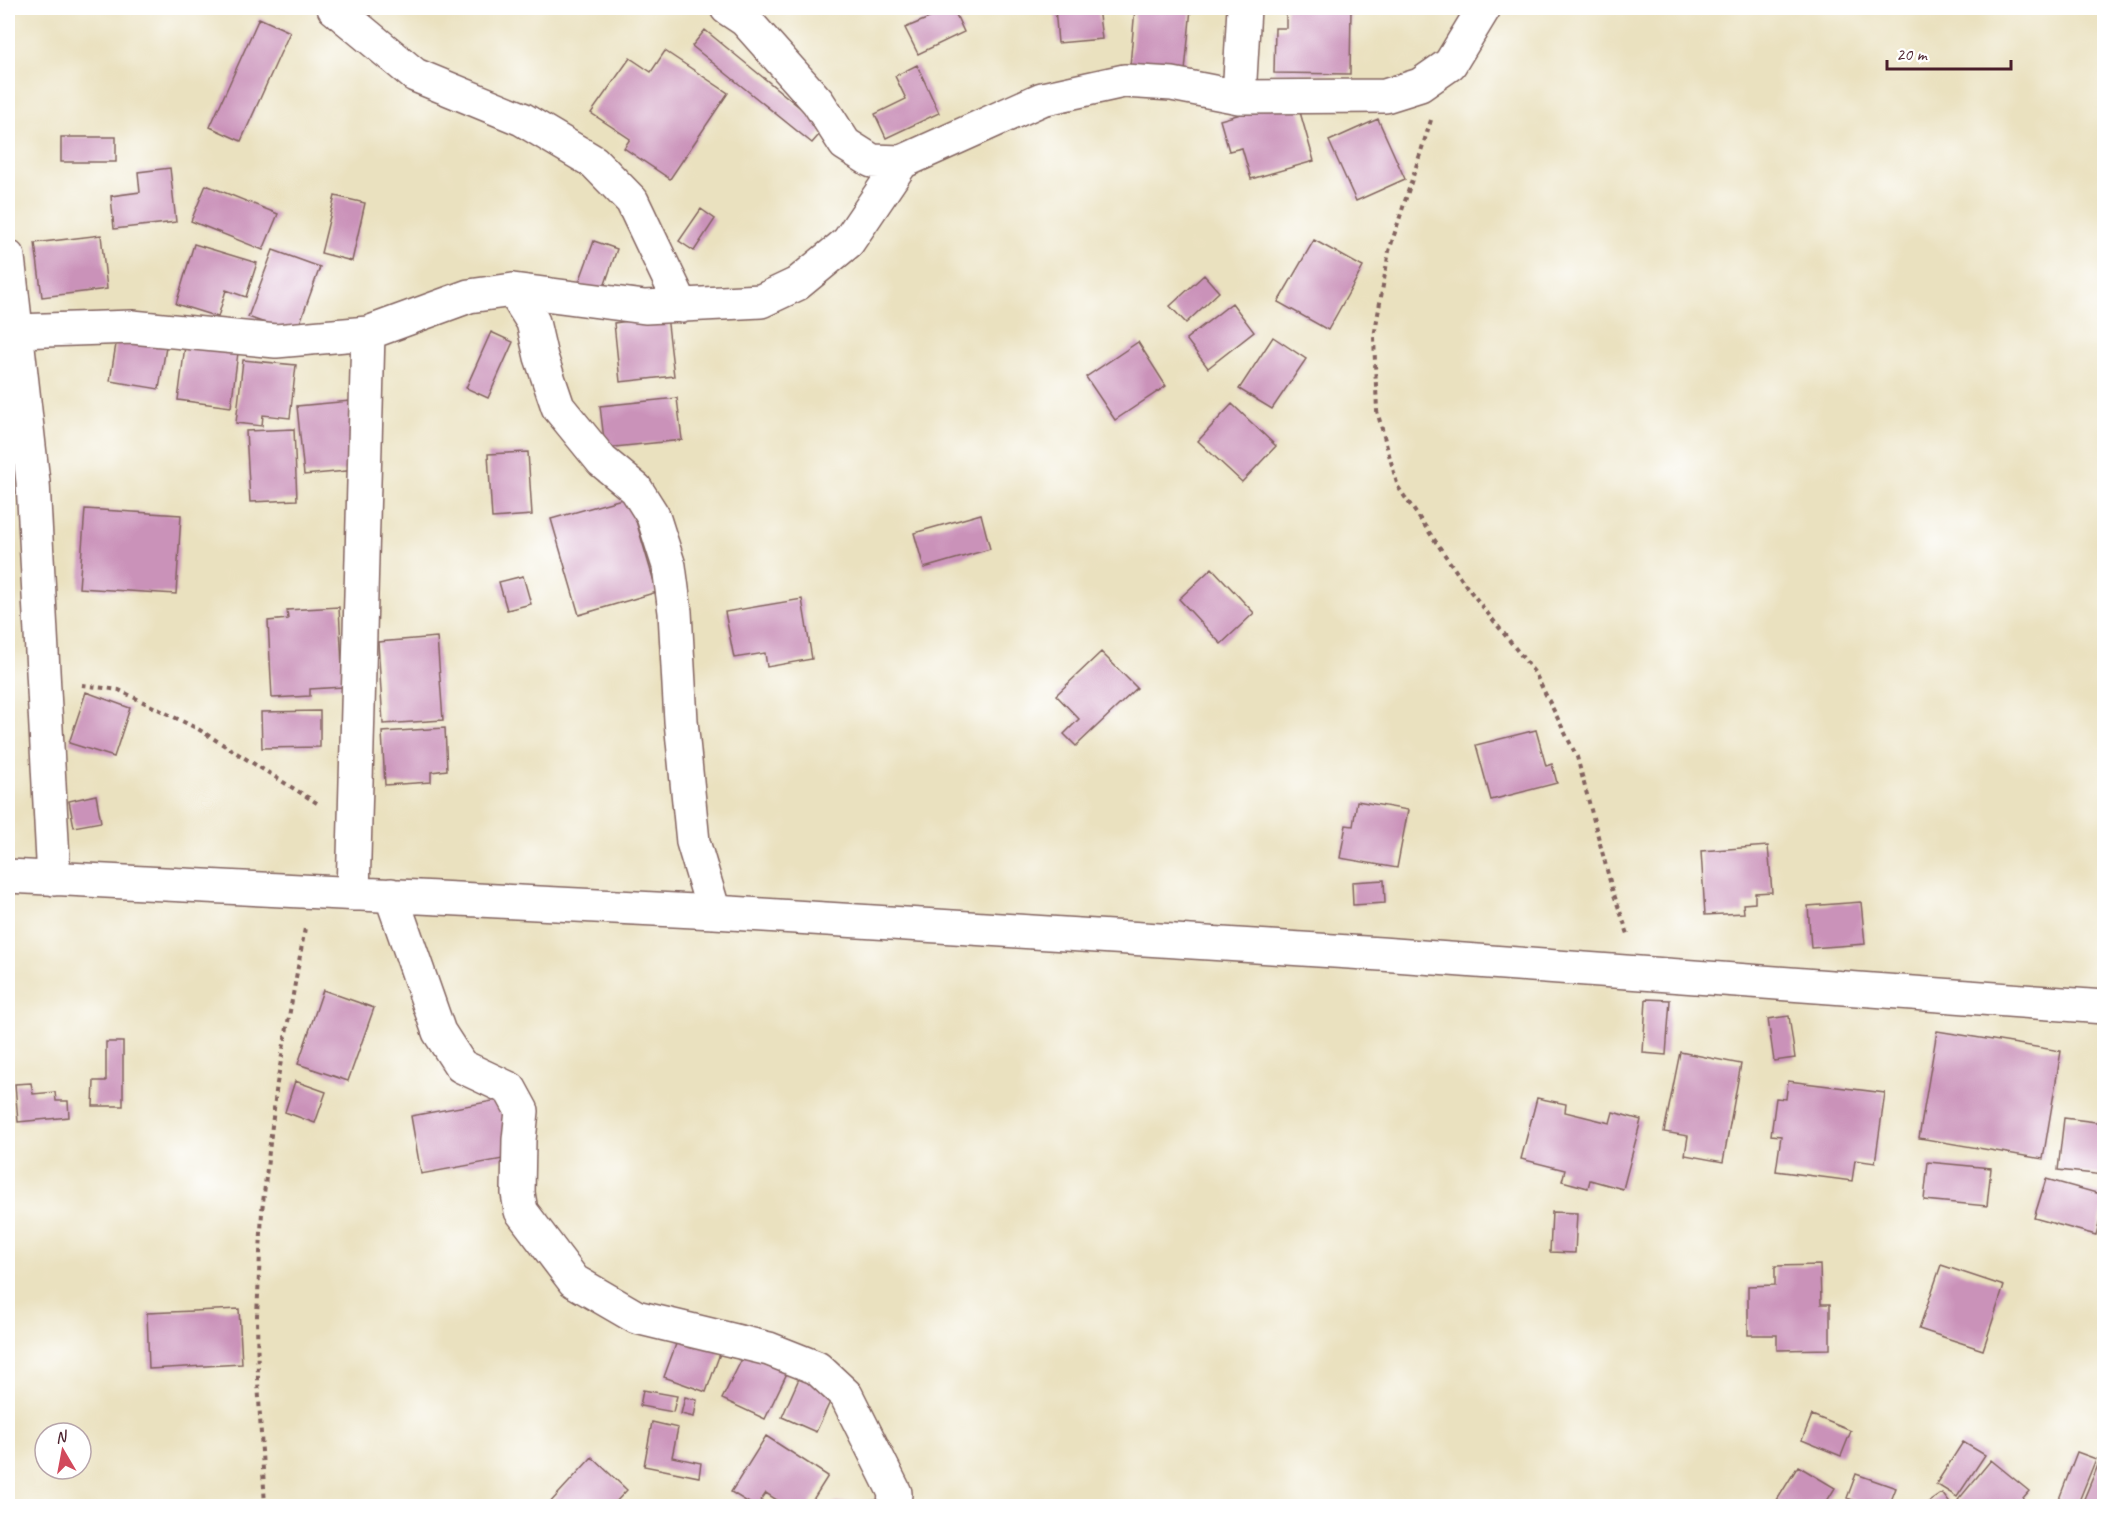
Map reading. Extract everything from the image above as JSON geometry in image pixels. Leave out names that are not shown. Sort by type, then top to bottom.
[{"type":"street","points":[[334,8],[415,75],[522,119],[594,162],[632,201],[682,306]]},
{"type":"street","points":[[727,8],[745,20],[818,102],[845,144],[872,161],[902,162],[1042,99],[1124,81],[1172,84],[1239,97],[1385,96],[1420,85],[1450,64],[1484,8]]},
{"type":"street","points":[[1239,97],[1244,8]]},
{"type":"street","points":[[17,331],[132,327],[276,341],[368,333],[469,296],[513,290],[645,307],[761,301],[797,284],[848,242],[902,162]]},
{"type":"street","points":[[8,257],[17,331],[20,484],[43,679],[54,879]]},
{"type":"street","points":[[513,290],[533,322],[541,357],[558,407],[602,461],[636,489],[653,516],[669,566],[675,612],[681,722],[693,842],[714,912]]},
{"type":"street","points":[[353,894],[368,333]]},
{"type":"street","points":[[8,876],[714,912],[1641,971],[2104,1007]]},
{"type":"street","points":[[391,895],[439,1032],[461,1066],[510,1089],[522,1111],[518,1193],[521,1210],[574,1281],[636,1317],[769,1349],[817,1368],[846,1395],[895,1492],[894,1506]]},
{"type":"path","points":[[1432,119],[1389,251],[1374,337],[1377,411],[1398,487],[1467,587],[1535,673],[1577,756],[1612,889],[1641,971]]},
{"type":"path","points":[[43,679],[119,690],[198,729],[355,826]]},
{"type":"path","points":[[265,1506],[257,1316],[262,1212],[277,1083],[311,892]]},
{"type":"building","points":[[953,8],[964,32],[918,54],[905,28]]},
{"type":"building","points":[[1055,8],[1098,8],[1102,39],[1058,43]]},
{"type":"building","points":[[1135,8],[1191,8],[1185,71],[1130,66]]},
{"type":"building","points":[[1286,8],[1351,8],[1350,74],[1274,73],[1275,28],[1286,28]]},
{"type":"building","points":[[259,18],[290,32],[241,141],[210,127]]},
{"type":"building","points":[[705,30],[825,128],[812,143],[692,46]]},
{"type":"building","points":[[665,51],[728,93],[670,179],[624,148],[630,139],[591,113],[630,58],[651,72]]},
{"type":"building","points":[[917,65],[939,113],[886,138],[875,114],[906,99],[895,76]]},
{"type":"building","points":[[1296,98],[1314,161],[1251,179],[1242,148],[1229,151],[1220,120]]},
{"type":"building","points":[[1378,119],[1405,179],[1356,201],[1329,141]]},
{"type":"building","points":[[61,137],[116,137],[116,162],[61,162]]},
{"type":"building","points":[[170,168],[176,222],[114,229],[111,196],[140,192],[138,172]]},
{"type":"building","points":[[206,185],[278,214],[263,250],[191,221]]},
{"type":"building","points":[[335,196],[365,203],[352,261],[321,253]]},
{"type":"building","points":[[701,209],[715,219],[694,251],[679,241]]},
{"type":"building","points":[[101,235],[107,289],[42,297],[35,243]]},
{"type":"building","points":[[1314,240],[1363,267],[1328,330],[1278,302]]},
{"type":"building","points":[[594,241],[617,249],[602,293],[578,285]]},
{"type":"building","points":[[194,244],[257,263],[246,297],[226,290],[218,317],[176,304]]},
{"type":"building","points":[[273,250],[320,267],[296,334],[248,317]]},
{"type":"building","points":[[1204,275],[1219,292],[1186,323],[1170,306]]},
{"type":"building","points":[[1232,303],[1254,332],[1208,368],[1186,339]]},
{"type":"building","points":[[667,316],[674,376],[620,382],[614,323]]},
{"type":"building","points":[[118,332],[167,341],[159,389],[110,381]]},
{"type":"building","points":[[491,332],[513,342],[488,398],[466,388]]},
{"type":"building","points":[[1273,337],[1306,359],[1272,409],[1239,389]]},
{"type":"building","points":[[186,338],[239,345],[231,407],[178,400]]},
{"type":"building","points":[[1138,342],[1166,386],[1115,420],[1086,377]]},
{"type":"building","points":[[243,360],[296,365],[290,418],[263,415],[262,426],[236,423]]},
{"type":"building","points":[[677,398],[682,440],[605,448],[600,406]]},
{"type":"building","points":[[350,401],[357,470],[304,475],[297,406]]},
{"type":"building","points":[[1232,404],[1276,446],[1242,482],[1198,441]]},
{"type":"building","points":[[294,429],[297,500],[250,502],[246,431]]},
{"type":"building","points":[[528,452],[532,515],[492,518],[488,454]]},
{"type":"building","points":[[629,497],[657,592],[579,615],[551,519]]},
{"type":"building","points":[[85,509],[181,515],[176,594],[79,588]]},
{"type":"building","points":[[981,514],[990,549],[924,568],[914,533]]},
{"type":"building","points":[[1212,568],[1254,613],[1221,644],[1179,599]]},
{"type":"building","points":[[523,576],[531,604],[507,610],[499,582]]},
{"type":"building","points":[[802,599],[812,659],[767,667],[765,653],[734,658],[725,612]]},
{"type":"building","points":[[339,607],[343,687],[310,689],[310,696],[272,698],[268,621],[288,619],[287,610]]},
{"type":"building","points":[[437,637],[443,720],[383,724],[378,642]]},
{"type":"building","points":[[1101,652],[1137,688],[1076,746],[1064,734],[1079,719],[1056,695]]},
{"type":"building","points":[[86,692],[130,708],[114,757],[69,743]]},
{"type":"building","points":[[320,711],[320,747],[262,748],[261,712]]},
{"type":"building","points":[[445,728],[447,770],[431,772],[431,782],[385,785],[382,732]]},
{"type":"building","points":[[1536,730],[1546,766],[1552,764],[1557,783],[1491,800],[1476,745]]},
{"type":"building","points":[[96,795],[101,822],[74,827],[69,801]]},
{"type":"building","points":[[1357,801],[1408,810],[1397,868],[1340,858],[1346,825],[1353,826]]},
{"type":"building","points":[[1768,846],[1772,892],[1755,893],[1755,903],[1743,904],[1744,913],[1705,915],[1701,851]]},
{"type":"building","points":[[1384,880],[1385,903],[1353,905],[1352,882]]},
{"type":"building","points":[[1861,902],[1865,944],[1811,948],[1808,906]]},
{"type":"building","points":[[323,990],[374,1008],[348,1081],[298,1064]]},
{"type":"building","points":[[1646,999],[1670,1000],[1666,1055],[1643,1053]]},
{"type":"building","points":[[1789,1016],[1795,1058],[1774,1061],[1768,1019]]},
{"type":"building","points":[[1937,1031],[2061,1051],[2043,1159],[1919,1138]]},
{"type":"building","points":[[106,1042],[123,1042],[123,1106],[93,1106],[94,1081],[106,1081]]},
{"type":"building","points":[[1680,1052],[1741,1064],[1723,1162],[1685,1155],[1688,1136],[1664,1132]]},
{"type":"building","points":[[295,1081],[326,1092],[315,1123],[285,1112]]},
{"type":"building","points":[[1788,1081],[1885,1093],[1875,1163],[1855,1160],[1852,1181],[1776,1171],[1781,1136],[1771,1135],[1776,1098],[1786,1099]]},
{"type":"building","points":[[31,1083],[33,1094],[55,1092],[56,1101],[68,1101],[69,1117],[18,1122],[15,1084]]},
{"type":"building","points":[[1537,1098],[1566,1104],[1565,1112],[1610,1123],[1613,1112],[1641,1120],[1623,1189],[1590,1180],[1588,1188],[1562,1181],[1565,1170],[1521,1159]]},
{"type":"building","points":[[503,1099],[514,1157],[421,1174],[411,1116]]},
{"type":"building","points":[[2064,1118],[2104,1123],[2104,1175],[2058,1170]]},
{"type":"building","points":[[1928,1162],[1991,1168],[1987,1206],[1924,1200]]},
{"type":"building","points":[[2046,1179],[2104,1195],[2104,1207],[2096,1235],[2034,1218]]},
{"type":"building","points":[[1552,1212],[1577,1213],[1575,1253],[1550,1252]]},
{"type":"building","points":[[1820,1265],[1821,1304],[1830,1304],[1830,1349],[1777,1350],[1777,1335],[1748,1335],[1748,1286],[1775,1285],[1775,1266]]},
{"type":"building","points":[[1941,1265],[2004,1286],[1983,1350],[1919,1329]]},
{"type":"building","points":[[239,1309],[242,1364],[149,1369],[147,1313]]},
{"type":"building","points":[[680,1333],[722,1348],[706,1392],[664,1377]]},
{"type":"building","points":[[746,1351],[788,1371],[765,1419],[722,1399]]},
{"type":"building","points":[[801,1374],[836,1389],[816,1432],[782,1417]]},
{"type":"building","points":[[643,1390],[677,1396],[673,1412],[640,1406]]},
{"type":"building","points":[[685,1397],[697,1400],[694,1417],[681,1414]]},
{"type":"building","points":[[1812,1415],[1851,1431],[1841,1456],[1802,1440]]},
{"type":"building","points":[[652,1422],[678,1428],[672,1457],[701,1463],[699,1477],[644,1466]]},
{"type":"building","points":[[766,1436],[828,1476],[809,1506],[786,1506],[766,1493],[757,1506],[754,1506],[731,1492]]},
{"type":"building","points":[[1963,1442],[1985,1455],[1957,1497],[1936,1484]]},
{"type":"building","points":[[2104,1451],[2104,1506],[2081,1506]]},
{"type":"building","points":[[2077,1452],[2096,1459],[2077,1506],[2059,1499]]},
{"type":"building","points":[[592,1457],[627,1490],[612,1506],[547,1506]]},
{"type":"building","points":[[1991,1460],[2029,1491],[2016,1506],[1966,1506],[1958,1500]]},
{"type":"building","points":[[1798,1466],[1835,1488],[1824,1506],[1788,1506],[1777,1500]]},
{"type":"building","points":[[1856,1474],[1896,1488],[1889,1506],[1869,1506],[1847,1498]]},
{"type":"building","points":[[1942,1493],[1952,1506],[1923,1506]]},
{"type":"building","points":[[883,1500],[884,1506],[833,1506],[833,1503]]}]
